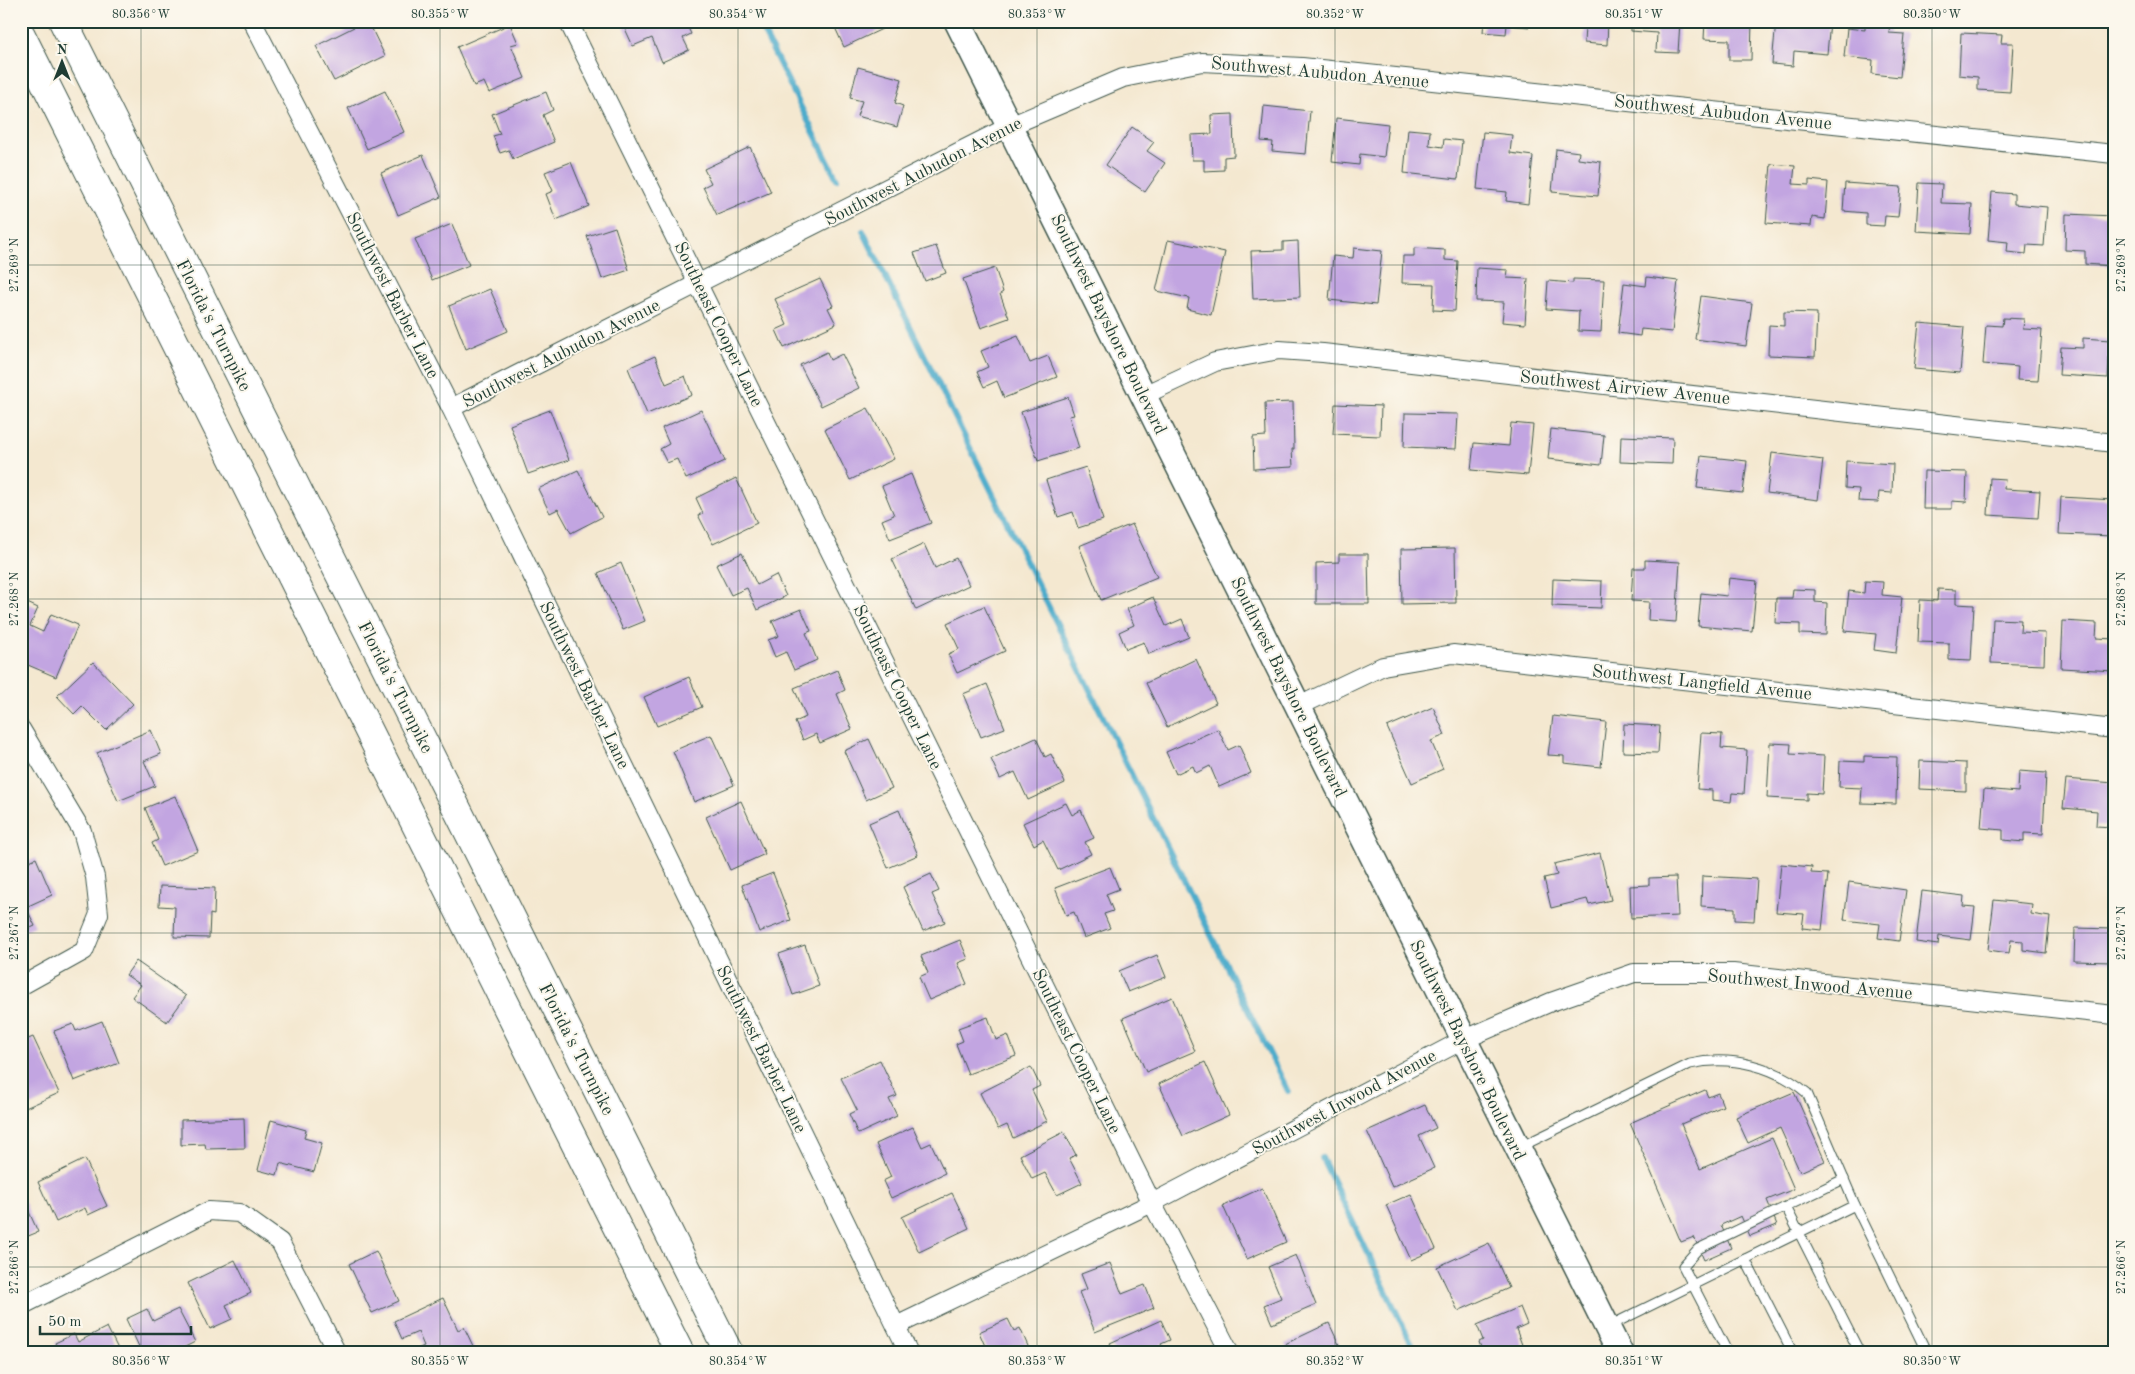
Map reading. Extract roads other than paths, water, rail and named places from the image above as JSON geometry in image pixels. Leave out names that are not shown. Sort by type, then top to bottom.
[{"type":"highway","name":"Florida's Turnpike","points":[[63,21],[720,1350]]},
{"type":"highway","points":[[21,35],[680,1353]]},
{"type":"street","name":"Southwest Barber Lane","points":[[252,21],[451,408],[909,1353]]},
{"type":"street","name":"Southeast Cooper Lane","points":[[568,21],[1152,1203],[1230,1353]]},
{"type":"street","name":"Southwest Bayshore Boulevard","points":[[957,21],[1300,706],[1463,1040],[1620,1353]]},
{"type":"street","name":"Southwest Aubudon Avenue","points":[[451,408],[1010,126],[1123,78],[1202,62],[1312,68],[2114,154]]},
{"type":"street","name":"Southwest Airview Avenue","points":[[1144,395],[1215,362],[1280,350],[1323,353],[2114,443]]},
{"type":"street","name":"Southwest Langfield Avenue","points":[[1300,706],[1383,666],[1453,654],[2114,729]]},
{"type":"street","points":[[21,729],[82,831],[95,877],[99,914],[84,951],[21,986]]},
{"type":"street","name":"Southwest Inwood Avenue","points":[[896,1326],[1152,1203],[1463,1040],[1551,1002],[1634,973],[1733,973],[2114,1015]]},
{"type":"street","points":[[21,1306],[209,1211],[239,1212],[280,1242],[337,1353]]},
{"type":"lane","points":[[1517,1148],[1690,1064],[1710,1060],[1736,1061],[1792,1080],[1807,1093],[1844,1179],[1927,1353]]},
{"type":"lane","points":[[1728,1353],[1683,1266],[1698,1249],[1844,1179]]},
{"type":"lane","points":[[1607,1327],[1856,1205]]},
{"type":"lane","points":[[1786,1206],[1860,1353]]},
{"type":"lane","points":[[1745,1259],[1793,1353]]},
{"type":"waterway","points":[[758,21],[837,179]]},
{"type":"waterway","points":[[863,231],[1288,1091]]},
{"type":"waterway","points":[[1322,1158],[1416,1353]]}]
